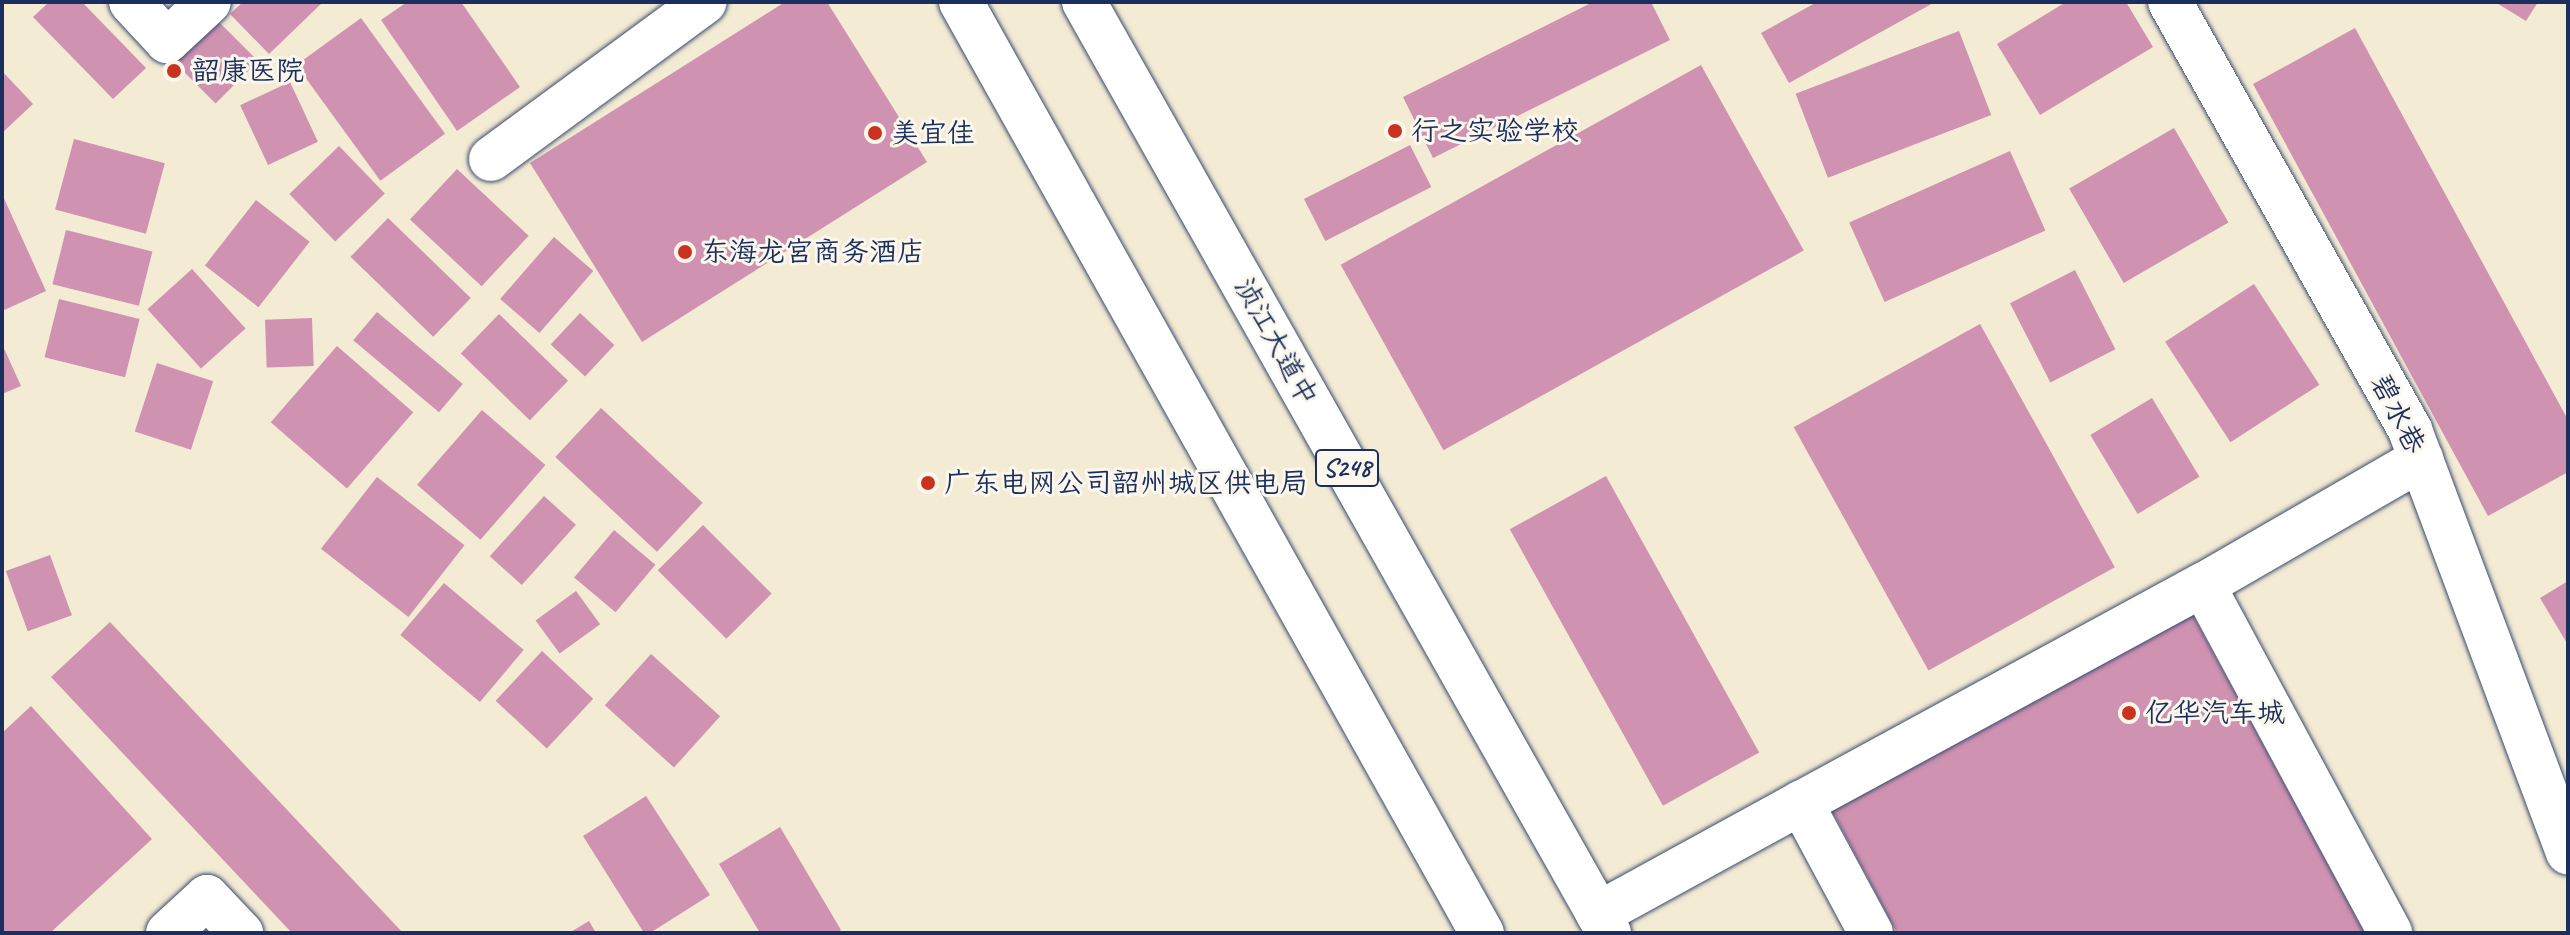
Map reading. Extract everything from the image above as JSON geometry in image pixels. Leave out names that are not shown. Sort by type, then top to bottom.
[{"type":"main road","points":[[131,2],[167,41],[209,2]]},
{"type":"main road","points":[[491,159],[705,2]]},
{"type":"main road","points":[[961,2],[1482,933]]},
{"type":"main road","name":"浈江大道中","points":[[1084,2],[1604,923]]},
{"type":"main road","name":"碧水巷","points":[[2170,2],[2410,430],[2568,852]]},
{"type":"main road","points":[[1604,923],[1801,803],[2203,585],[2421,459]]},
{"type":"main road","points":[[2203,585],[2390,933]]},
{"type":"main road","points":[[1801,803],[1871,933]]},
{"type":"main road","points":[[168,933],[207,897],[241,933]]},
{"type":"building","points":[[49,2],[82,2],[146,68],[113,99],[33,17]]},
{"type":"building","points":[[243,2],[323,2],[269,54],[230,14]]},
{"type":"building","points":[[407,2],[461,2],[520,87],[457,131],[381,20]]},
{"type":"building","name":"东海龙宫商务酒店","points":[[785,2],[827,2],[927,162],[642,342],[530,163]]},
{"type":"building","points":[[1593,2],[1651,2],[1670,40],[1433,158],[1403,97]]},
{"type":"building","points":[[1817,2],[1935,2],[1789,83],[1761,33]]},
{"type":"building","points":[[2066,2],[2126,2],[2153,47],[2040,115],[1997,44]]},
{"type":"building","points":[[2495,2],[2538,2],[2526,21]]},
{"type":"building","points":[[361,18],[445,134],[380,181],[296,65]]},
{"type":"building","points":[[217,20],[258,61],[216,103],[175,62]]},
{"type":"building","points":[[2355,28],[2568,420],[2568,472],[2488,516],[2253,84]]},
{"type":"building","points":[[1959,31],[1991,115],[1828,178],[1796,94]]},
{"type":"building","points":[[1701,65],[1804,250],[1443,450],[1341,265]]},
{"type":"building","points":[[2,71],[33,104],[2,133]]},
{"type":"building","points":[[290,82],[318,142],[268,165],[240,105]]},
{"type":"building","points":[[2174,128],[2228,222],[2124,283],[2069,188]]},
{"type":"building","points":[[74,139],[165,163],[146,234],[55,210]]},
{"type":"building","points":[[1410,145],[1431,187],[1325,241],[1304,199]]},
{"type":"building","points":[[339,146],[385,193],[335,241],[289,194]]},
{"type":"building","points":[[2010,151],[2045,230],[1885,302],[1849,223]]},
{"type":"building","points":[[457,169],[529,236],[482,286],[410,219]]},
{"type":"building","points":[[2,194],[46,291],[2,311]]},
{"type":"building","points":[[256,200],[310,242],[258,307],[205,265]]},
{"type":"building","points":[[388,218],[471,298],[433,337],[350,257]]},
{"type":"building","points":[[66,230],[152,252],[139,306],[52,284]]},
{"type":"building","points":[[554,237],[593,271],[539,333],[500,299]]},
{"type":"building","points":[[192,269],[246,328],[201,369],[147,309]]},
{"type":"building","points":[[2075,270],[2115,349],[2050,382],[2010,303]]},
{"type":"building","points":[[2254,284],[2319,385],[2230,442],[2165,342]]},
{"type":"building","points":[[59,299],[140,319],[125,377],[44,357]]},
{"type":"building","points":[[377,312],[463,384],[439,412],[353,340]]},
{"type":"building","points":[[580,313],[614,345],[585,377],[551,344]]},
{"type":"building","points":[[499,314],[568,381],[530,420],[461,354]]},
{"type":"building","points":[[312,318],[314,366],[267,368],[265,320]]},
{"type":"building","points":[[1980,324],[2115,567],[1928,670],[1794,427]]},
{"type":"building","points":[[2,344],[21,386],[2,394]]},
{"type":"building","points":[[337,346],[413,412],[347,488],[271,422]]},
{"type":"building","points":[[157,363],[213,381],[191,450],[135,431]]},
{"type":"building","points":[[2152,398],[2199,477],[2138,514],[2090,435]]},
{"type":"building","points":[[601,408],[703,503],[657,552],[555,457]]},
{"type":"building","points":[[482,410],[545,465],[480,540],[417,485]]},
{"type":"building","points":[[1606,476],[1759,752],[1663,806],[1510,529]]},
{"type":"building","points":[[377,477],[464,545],[408,617],[321,549]]},
{"type":"building","points":[[544,496],[576,525],[522,585],[490,556]]},
{"type":"building","points":[[703,525],[772,594],[726,639],[658,570]]},
{"type":"building","points":[[614,530],[655,565],[616,612],[574,577]]},
{"type":"building","points":[[50,555],[72,615],[28,631],[6,571]]},
{"type":"building","points":[[2568,581],[2568,645],[2540,598]]},
{"type":"building","points":[[444,583],[524,650],[480,702],[400,635]]},
{"type":"building","points":[[576,591],[600,624],[560,654],[536,620]]},
{"type":"building","name":"亿华汽车城","points":[[2193,615],[2365,933],[1897,933],[1832,811]]},
{"type":"building","points":[[110,622],[403,933],[292,933],[51,677]]},
{"type":"building","points":[[542,651],[593,699],[547,748],[496,701]]},
{"type":"building","points":[[651,654],[720,716],[674,768],[605,705]]},
{"type":"building","points":[[31,706],[152,839],[50,933],[2,933],[2,733]]},
{"type":"building","points":[[646,796],[710,895],[650,933],[644,933],[583,836]]},
{"type":"building","points":[[780,827],[841,930],[837,933],[760,933],[719,864]]},
{"type":"building","points":[[589,921],[596,933],[569,933]]},
{"type":"place","name":"韶康医院","points":[[174,71]]},
{"type":"place","name":"行之实验学校","points":[[1395,131]]},
{"type":"place","name":"美宜佳","points":[[875,133]]},
{"type":"place","name":"东海龙宫商务酒店","points":[[685,252]]},
{"type":"place","name":"广东电网公司韶州城区供电局","points":[[928,483]]},
{"type":"place","name":"亿华汽车城","points":[[2129,713]]}]
